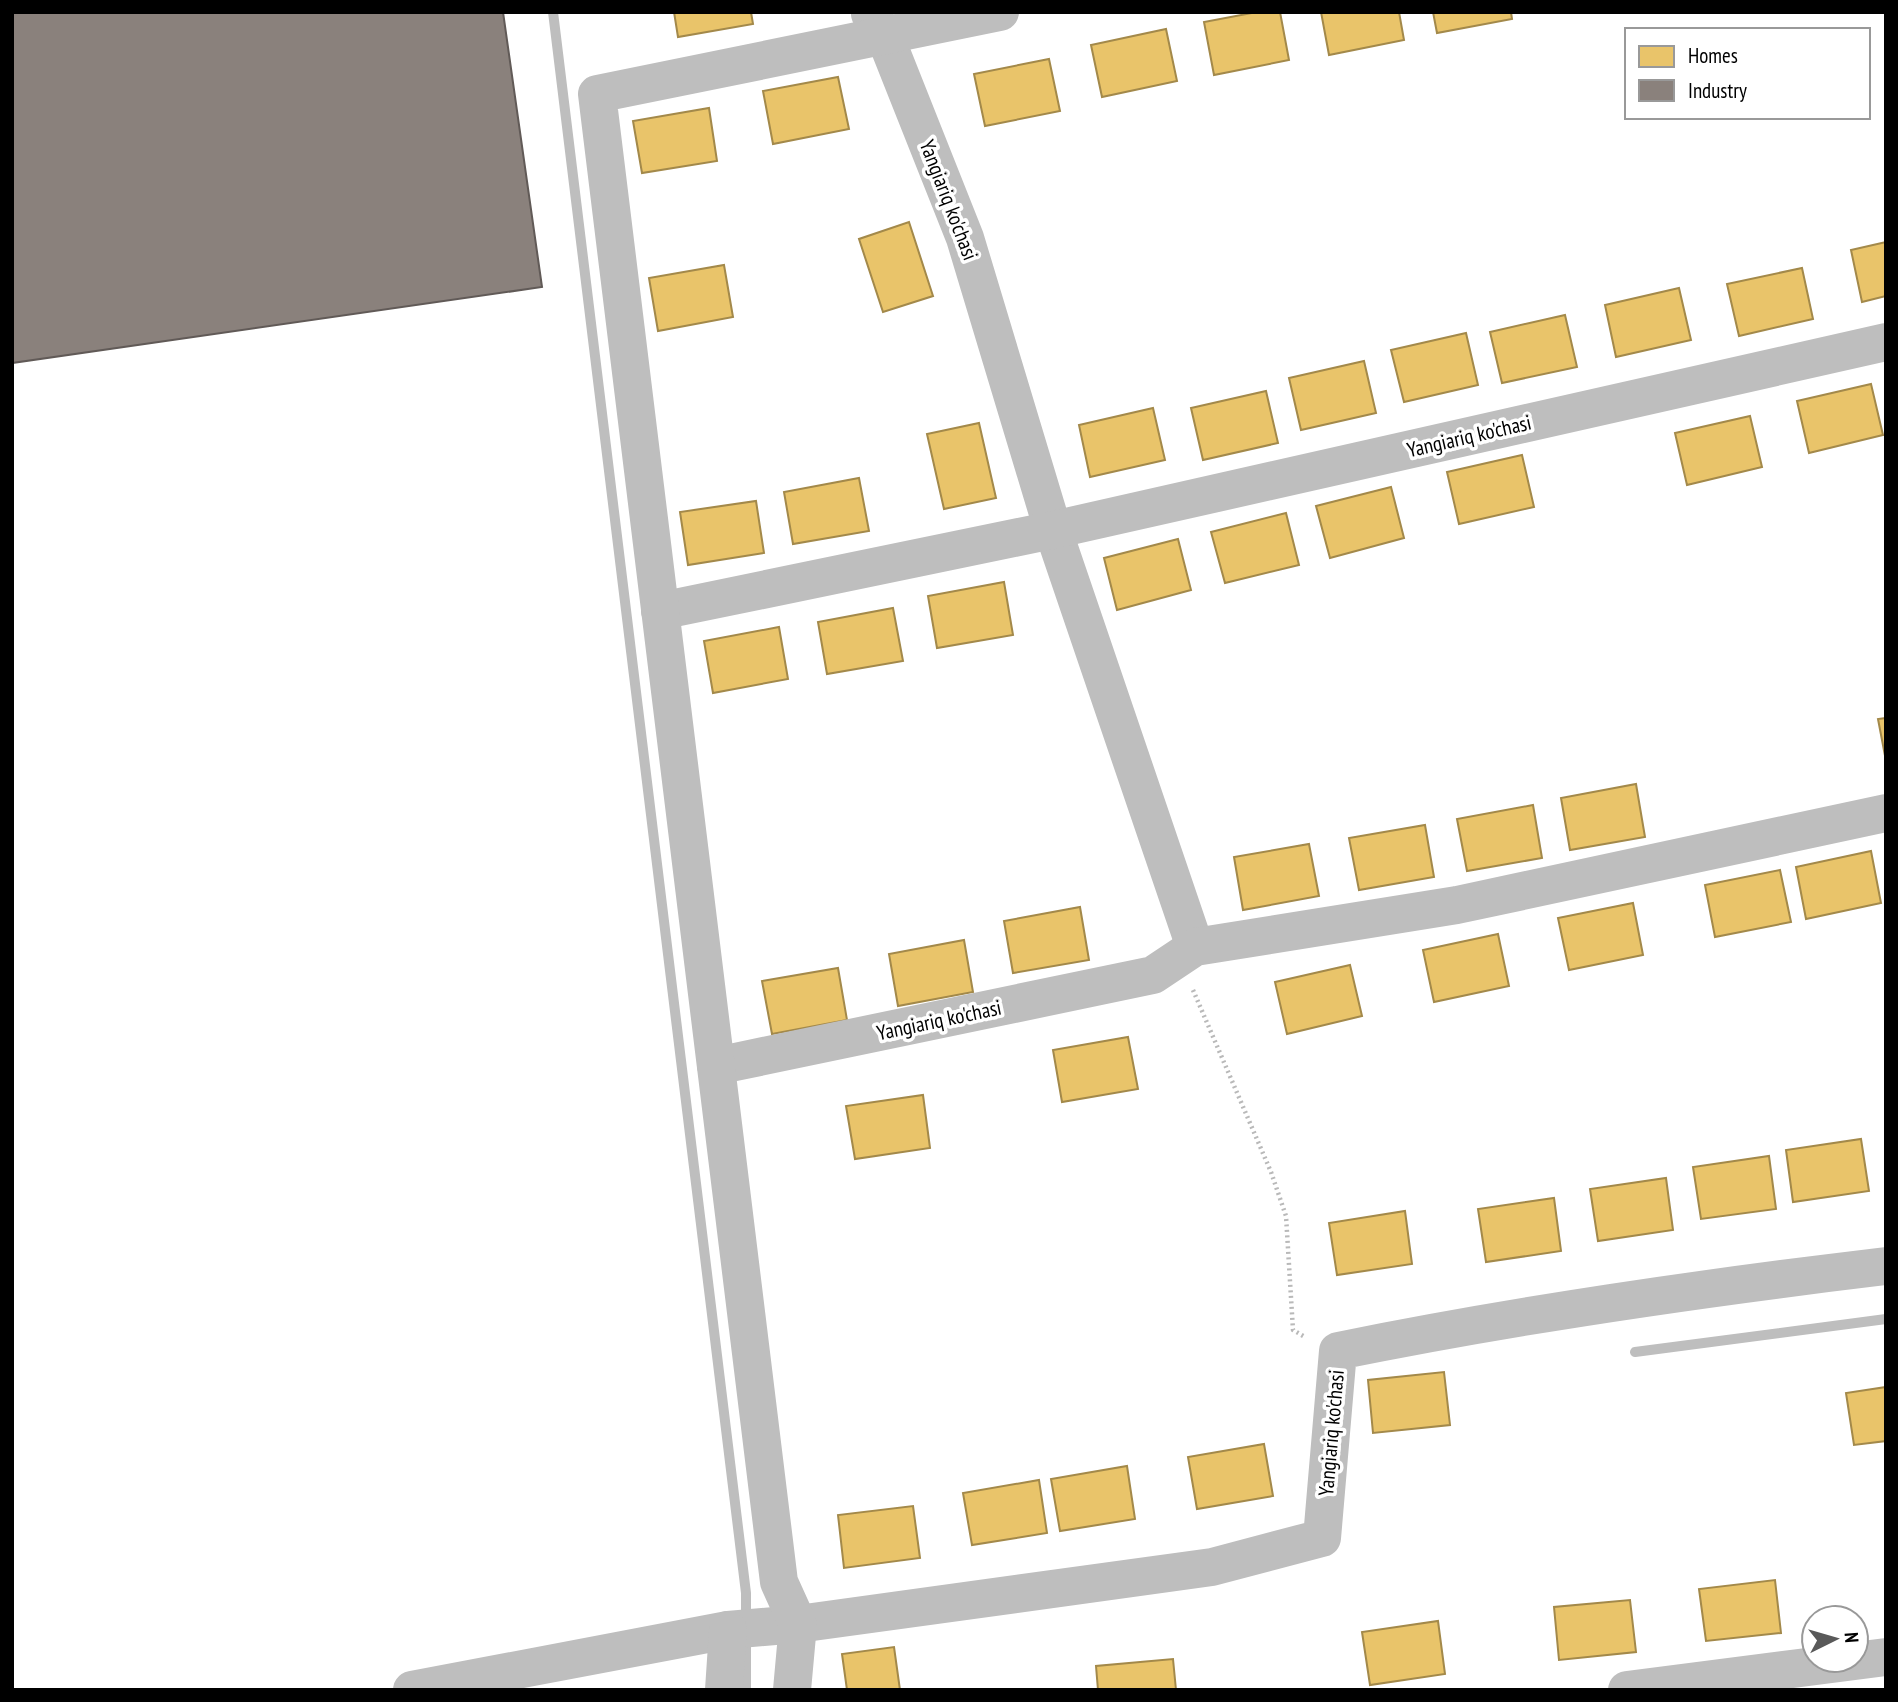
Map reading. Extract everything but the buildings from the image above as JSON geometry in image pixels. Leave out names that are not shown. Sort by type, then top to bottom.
[{"type":"street","points":[[792,1690],[798,1624],[779,1582],[597,94],[876,23],[1000,12]]},
{"type":"street","name":"Yangiariq ko'chasi","points":[[876,23],[965,239],[1053,530],[1187,952]]},
{"type":"street","name":"Yangiariq ko'chasi","points":[[660,611],[1053,530],[1886,342]]},
{"type":"street","name":"Yangiariq ko'chasi","points":[[716,1066],[1153,975],[1187,952],[1457,905],[1886,813]]},
{"type":"street","name":"Yangiariq ko'chasi","points":[[798,1624],[1212,1567],[1322,1538],[1338,1351],[1467,1325],[1886,1266]]},
{"type":"street","points":[[412,1690],[727,1630],[798,1624]]},
{"type":"street","points":[[724,1690],[727,1630]]},
{"type":"street","points":[[1627,1690],[1886,1657]]},
{"type":"path","points":[[1187,952],[1286,1216],[1293,1330],[1314,1343],[1338,1351]]},
{"type":"waterway","points":[[553,12],[746,1593],[746,1620]]},
{"type":"waterway","points":[[1635,1352],[1886,1319]]},
{"type":"waterway","points":[[746,1637],[746,1690]]}]
